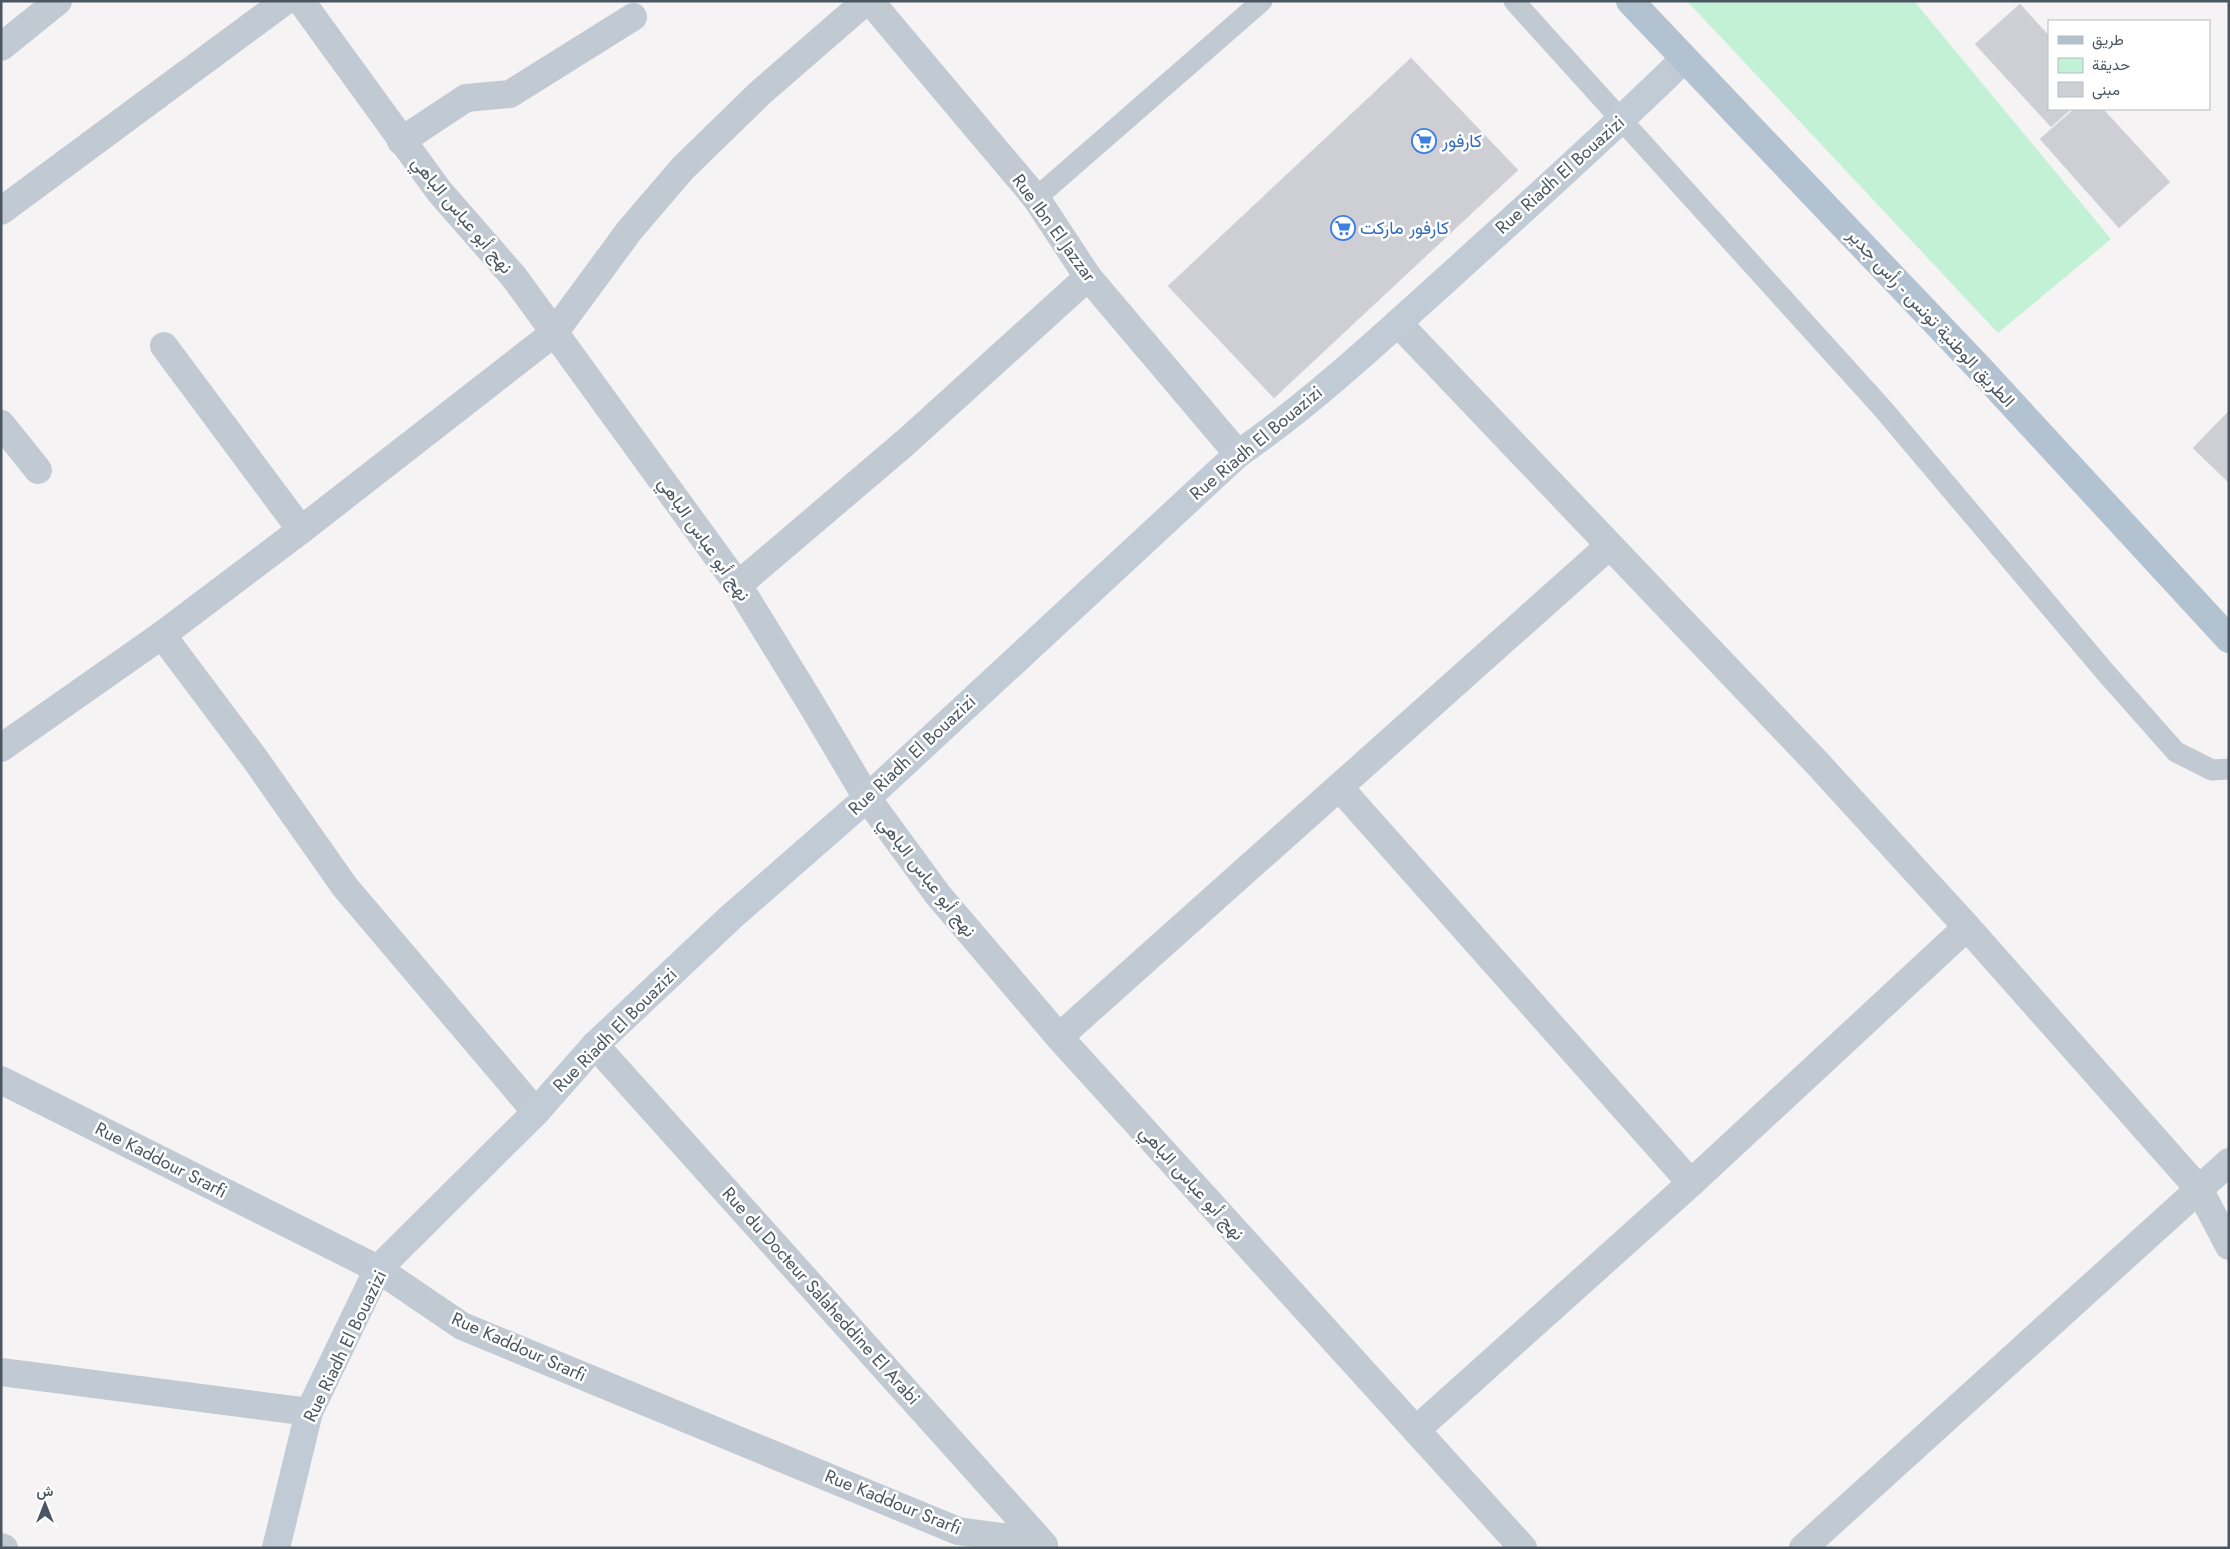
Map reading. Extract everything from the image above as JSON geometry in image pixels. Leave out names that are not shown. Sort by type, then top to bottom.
[{"type":"main road","name":"الطريق الوطنية تونس - رأس جدير","points":[[1630,1],[1981,370],[2229,638]]},
{"type":"street","points":[[1,46],[58,1]]},
{"type":"street","points":[[1,211],[285,1]]},
{"type":"street","name":"نهج أبو عباس الباهي","points":[[300,1],[439,191],[514,277],[738,585],[867,798],[938,895],[1059,1037],[1523,1548]]},
{"type":"street","points":[[1,748],[162,635],[301,530],[554,333],[629,231],[683,168],[760,92],[868,1]]},
{"type":"street","name":"Rue Ibn El Jazzar","points":[[868,1],[1036,198],[1088,277],[1238,454]]},
{"type":"street","points":[[401,141],[466,98],[510,94],[633,17]]},
{"type":"street","name":"Rue Riadh El Bouazizi","points":[[276,1548],[309,1412],[378,1269],[536,1112],[596,1045],[731,917],[867,798],[1238,454],[1276,428],[1398,323],[1622,119],[1684,59]]},
{"type":"street","points":[[738,585],[906,442],[1088,277]]},
{"type":"street","points":[[1398,323],[1818,764],[1967,927],[2199,1189],[2229,1246]]},
{"type":"street","points":[[164,346],[301,530]]},
{"type":"street","points":[[1,424],[38,470]]},
{"type":"street","points":[[1059,1037],[1609,546]]},
{"type":"street","points":[[162,635],[255,759],[345,887],[536,1112]]},
{"type":"street","points":[[1339,787],[1691,1183]]},
{"type":"street","points":[[1416,1430],[1691,1183],[1967,927]]},
{"type":"street","name":"Rue du Docteur Salaheddine El Arabi","points":[[596,1045],[1038,1544]]},
{"type":"street","name":"Rue Kaddour Srarfi","points":[[1,1080],[378,1269],[462,1326],[958,1531],[1038,1544]]},
{"type":"street","points":[[1803,1548],[2229,1162]]},
{"type":"street","points":[[1,1372],[309,1412]]},
{"type":"lane","points":[[1036,198],[1262,1]]},
{"type":"lane","points":[[1514,1],[1883,409],[2106,674],[2176,752],[2212,770],[2229,769]]},
{"type":"green space","points":[[1687,1],[1914,1],[2111,239],[1998,333]]},
{"type":"building","points":[[2020,4],[2048,35],[2048,110],[2070,110],[2051,127],[1975,44]]},
{"type":"building","name":"كارفور ماركت","points":[[1411,58],[1518,170],[1274,398],[1168,286]]},
{"type":"building","points":[[2073,110],[2104,110],[2170,182],[2119,228],[2040,139]]},
{"type":"building","points":[[2229,411],[2229,483],[2193,448]]},
{"type":"place","name":"كارفور","points":[[1424,141]]},
{"type":"place","name":"كارفور ماركت","points":[[1343,228]]}]
